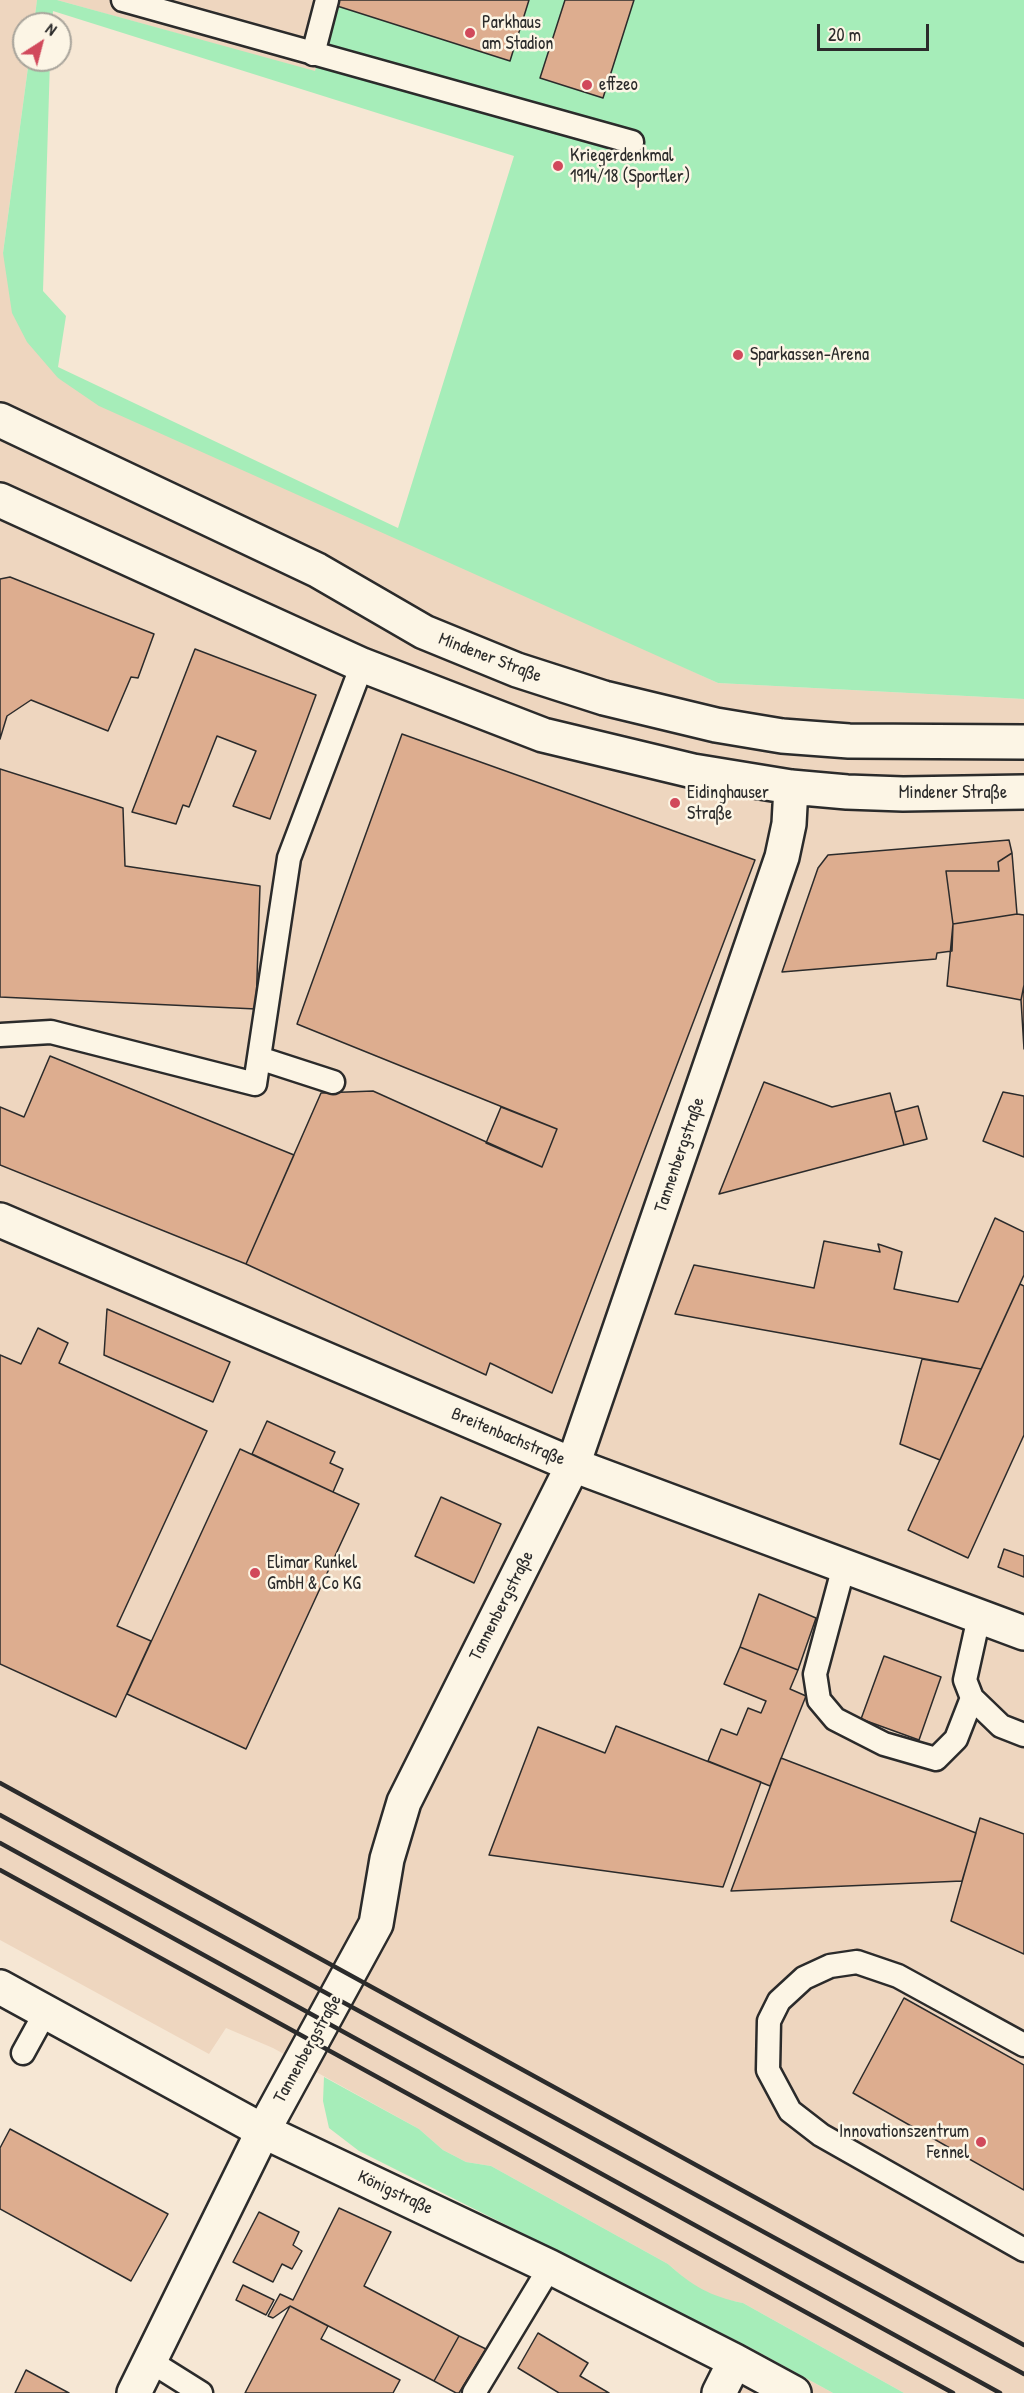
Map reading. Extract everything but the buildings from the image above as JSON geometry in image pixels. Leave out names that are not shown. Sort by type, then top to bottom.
[{"type":"street","name":"Mindener Straße","points":[[0,420],[316,570],[424,632],[517,670],[604,698],[716,725],[782,736],[849,741],[1024,742]]},
{"type":"street","name":"Mindener Straße","points":[[0,500],[362,665],[543,735],[693,771],[791,787],[880,793],[1024,792]]},
{"type":"street","name":"Tannenbergstraße","points":[[134,2393],[263,2131],[376,1924],[387,1859],[404,1802],[573,1465],[782,857],[789,824],[791,787]]},
{"type":"street","name":"Breitenbachstraße","points":[[0,1220],[573,1465],[1024,1633]]},
{"type":"street","name":"Königstraße","points":[[0,1987],[263,2131],[550,2266],[794,2393]]},
{"type":"street","points":[[718,2393],[735,2361]]},
{"type":"lane","points":[[123,0],[632,142]]},
{"type":"lane","points":[[313,54],[327,0]]},
{"type":"lane","points":[[0,1035],[51,1032],[255,1084],[289,858],[362,665]]},
{"type":"lane","points":[[259,1058],[333,1082]]},
{"type":"lane","points":[[844,1566],[815,1674],[819,1700],[835,1719],[884,1744],[936,1759],[956,1739],[972,1698]]},
{"type":"lane","points":[[979,1617],[965,1680],[972,1698],[1001,1726],[1024,1735]]},
{"type":"lane","points":[[1024,2045],[898,1976],[857,1962],[830,1966],[804,1978],[778,2001],[769,2021],[768,2070],[790,2111],[820,2135],[1024,2250]]},
{"type":"lane","points":[[23,2053],[45,2013]]},
{"type":"lane","points":[[474,2393],[550,2266]]},
{"type":"lane","points":[[150,2361],[201,2393]]},
{"type":"shaded area","points":[[0,0],[37,0],[36,12],[12,12],[12,72],[27,72],[3,253],[58,378],[718,683],[1024,699],[1024,2393],[904,2393],[743,2303],[717,2298],[691,2284],[668,2264],[491,2166],[466,2162],[443,2150],[419,2129],[273,2048],[226,2028],[209,2054],[0,1940]]},
{"type":"shaded area","points":[[57,0],[336,0],[315,72]]},
{"type":"shaded area","points":[[751,2348],[833,2393],[727,2393]]},
{"type":"green space","name":"Sparkassen-Arena","points":[[37,0],[57,0],[315,71],[336,0],[1024,0],[1024,699],[718,683],[99,406],[58,378],[27,342],[12,313],[3,253],[27,72],[50,72],[43,291],[66,316],[58,367],[398,528],[514,156],[72,17],[72,12],[36,12]]},
{"type":"green space","points":[[324,2077],[419,2129],[443,2150],[466,2162],[491,2166],[668,2264],[702,2289],[743,2303],[904,2393],[833,2393],[751,2348],[359,2151],[329,2128],[323,2101]]},
{"type":"railway","points":[[0,1783],[1024,2345]]},
{"type":"railway","points":[[0,1815],[1024,2374]]},
{"type":"railway","points":[[0,1843],[1000,2393]]},
{"type":"railway","points":[[0,1870],[953,2393]]},
{"type":"place","name":"Parkhaus am Stadion","points":[[470,33]]},
{"type":"place","name":"effzeo","points":[[587,85]]},
{"type":"place","name":"Kriegerdenkmal 1914/18 (Sportler)","points":[[558,166]]},
{"type":"place","name":"Sparkassen-Arena","points":[[738,355]]},
{"type":"place","name":"Eidinghauser Straße","points":[[675,803]]},
{"type":"place","name":"Elimar Runkel GmbH & Co KG","points":[[255,1573]]},
{"type":"place","name":"Innovationszentrum Fennel","points":[[981,2142]]}]
